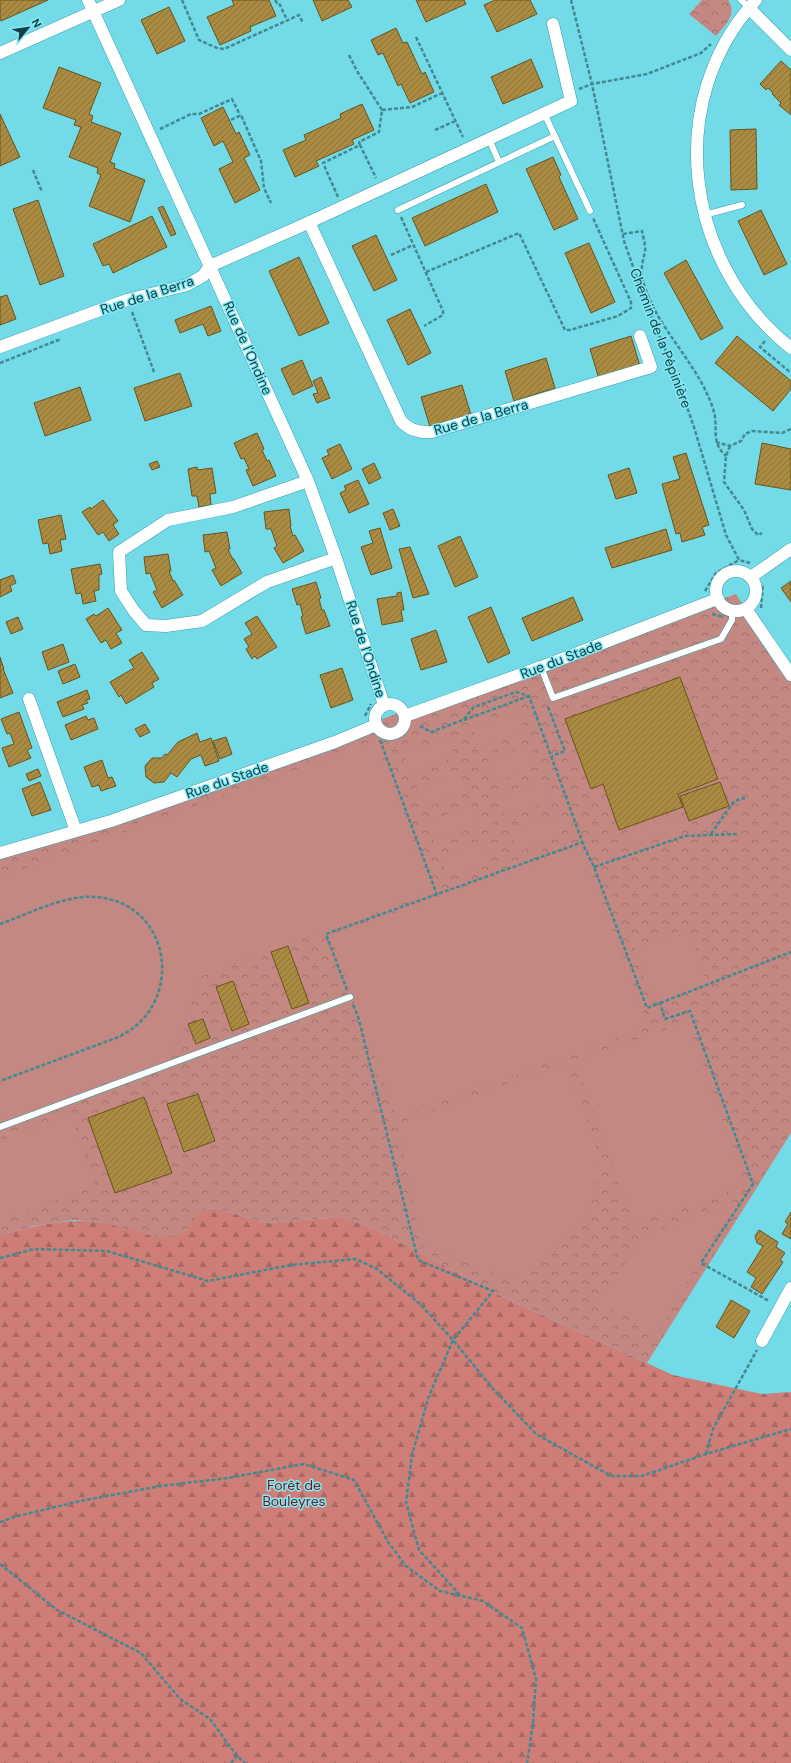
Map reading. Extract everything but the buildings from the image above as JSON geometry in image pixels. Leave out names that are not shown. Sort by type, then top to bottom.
[{"type":"street","name":"Rue de l'Ondine","points":[[88,0],[308,481],[336,558],[384,705]]},
{"type":"street","points":[[0,53],[119,0]]},
{"type":"street","points":[[791,50],[749,3],[723,47],[712,74],[703,102],[698,130],[698,175],[704,215],[711,240],[736,289],[759,319],[774,335],[791,348]]},
{"type":"street","name":"Rue de la Berra","points":[[0,347],[127,300],[187,285],[204,276],[210,266],[309,222],[571,100],[553,24]]},
{"type":"street","name":"Rue de la Berra","points":[[309,222],[401,420],[406,426],[415,431],[432,432],[650,367],[640,336]]},
{"type":"street","points":[[308,481],[233,507],[168,520],[119,552],[122,591],[134,611],[146,625],[166,626],[202,621],[267,582],[336,558]]},
{"type":"street","points":[[754,575],[791,549]]},
{"type":"street","points":[[738,570],[754,575],[756,594],[752,604],[746,609],[732,611],[724,608],[717,599],[716,584],[719,579],[726,573],[738,570]]},
{"type":"street","name":"Rue du Stade","points":[[404,716],[541,667],[717,599]]},
{"type":"street","points":[[746,609],[791,675]]},
{"type":"street","points":[[29,699],[76,831]]},
{"type":"street","points":[[384,705],[394,705],[399,707],[404,716],[402,728],[392,734],[380,732],[374,720],[376,711],[384,705]]},
{"type":"street","name":"Rue du Stade","points":[[0,854],[111,821],[302,754],[376,725]]},
{"type":"street","points":[[762,1342],[791,1288]]},
{"type":"lane","points":[[544,113],[590,210]]},
{"type":"lane","points":[[398,210],[555,136]]},
{"type":"lane","points":[[489,139],[499,162]]},
{"type":"lane","points":[[704,215],[742,205]]},
{"type":"lane","points":[[541,667],[553,698],[721,639],[732,620],[732,611]]},
{"type":"lane","points":[[0,1127],[350,997]]},
{"type":"path","points":[[182,0],[199,40],[217,48],[224,49],[299,15],[302,23]]},
{"type":"path","points":[[275,0],[279,3],[287,20]]},
{"type":"path","name":"Chemin de la Pépinière","points":[[572,0],[592,84],[623,234],[647,306],[664,346],[694,427],[726,535],[738,560],[750,563],[754,575]]},
{"type":"path","points":[[416,37],[465,142]]},
{"type":"path","points":[[592,84],[647,74],[700,53],[711,43]]},
{"type":"path","points":[[339,199],[323,163],[360,145],[359,142],[379,132],[382,110],[357,72],[349,55]]},
{"type":"path","points":[[382,110],[412,107],[442,93]]},
{"type":"path","points":[[158,130],[191,114],[199,114],[232,99],[241,115],[261,161],[264,188],[271,203]]},
{"type":"path","points":[[231,120],[240,115]]},
{"type":"path","points":[[435,130],[455,120]]},
{"type":"path","points":[[360,145],[378,182]]},
{"type":"path","points":[[33,170],[42,192]]},
{"type":"path","points":[[398,210],[443,312],[443,315],[424,326]]},
{"type":"path","points":[[426,272],[519,232],[565,330],[570,330],[618,316],[631,308],[631,302],[590,210]]},
{"type":"path","points":[[623,234],[642,231],[646,250],[642,261],[642,276],[648,293],[670,336],[682,352],[708,396],[714,416],[718,449],[726,456]]},
{"type":"path","points":[[391,255],[413,245]]},
{"type":"path","points":[[125,315],[139,310]]},
{"type":"path","points":[[132,312],[154,372]]},
{"type":"path","points":[[0,363],[66,338]]},
{"type":"path","points":[[658,348],[664,346]]},
{"type":"path","points":[[760,347],[791,373]]},
{"type":"path","points":[[783,367],[787,363]]},
{"type":"path","points":[[716,442],[730,446],[741,441],[745,434],[752,431],[782,433],[791,429]]},
{"type":"path","points":[[730,446],[726,456],[724,482],[744,510],[752,529],[758,535],[762,533]]},
{"type":"path","points":[[754,575],[764,586],[761,608],[765,614]]},
{"type":"path","points":[[463,720],[474,707],[504,696],[516,692],[529,696]]},
{"type":"path","points":[[420,726],[431,732],[529,696]]},
{"type":"path","points":[[529,696],[647,1008],[791,952]]},
{"type":"path","points":[[552,756],[565,751],[546,701],[553,698]]},
{"type":"path","points":[[364,718],[371,703]]},
{"type":"path","points":[[380,740],[437,895]]},
{"type":"path","points":[[711,835],[734,801],[745,798]]},
{"type":"path","points":[[594,867],[685,836],[738,834]]},
{"type":"path","points":[[460,1595],[419,1550],[406,1502],[412,1455],[429,1396],[453,1340],[493,1291],[418,1260],[358,1016],[326,934],[583,842]]},
{"type":"path","points":[[0,924],[75,897],[95,896],[116,901],[138,914],[151,930],[160,950],[163,971],[160,991],[155,1003],[146,1016],[133,1029],[116,1038],[0,1081]]},
{"type":"path","points":[[660,1003],[665,1019],[690,1012],[753,1184],[701,1263],[780,1308]]},
{"type":"path","points":[[0,1258],[34,1249],[107,1251],[208,1281],[291,1265],[356,1259],[377,1269],[420,1304],[453,1340],[494,1390],[536,1434],[610,1476],[642,1476],[706,1454],[791,1429]]},
{"type":"path","points":[[706,1454],[713,1429],[733,1390],[762,1342]]},
{"type":"path","points":[[0,1522],[14,1517],[80,1501],[160,1486],[228,1478],[304,1464],[354,1480],[388,1542],[406,1566],[440,1590],[483,1601],[522,1628],[536,1679],[533,1724],[527,1763]]},
{"type":"path","points":[[0,1564],[58,1610],[140,1653],[180,1699],[210,1719],[237,1756],[245,1763]]},
{"type":"path","points":[[231,1763],[237,1756]]},
{"type":"green space","points":[[702,0],[728,0],[731,5],[732,10],[729,20],[716,36],[689,14]]},
{"type":"green space","points":[[736,594],[791,680],[791,1133],[647,1363],[503,1297],[373,1228],[342,1217],[266,1223],[217,1208],[206,1209],[197,1214],[186,1231],[180,1235],[161,1238],[100,1222],[74,1220],[33,1226],[0,1235],[0,854]]},
{"type":"green space","points":[[517,711],[525,731],[480,748],[472,727]]},
{"type":"green space","points":[[447,737],[455,757],[410,774],[402,753]]},
{"type":"green space","points":[[376,740],[432,892],[200,977],[182,1035],[165,1061],[0,1122],[0,878]]},
{"type":"green space","points":[[529,745],[537,766],[492,783],[485,762]]},
{"type":"green space","points":[[460,771],[467,792],[422,809],[415,788]]},
{"type":"green space","points":[[542,779],[550,800],[505,817],[497,796]]},
{"type":"green space","points":[[472,805],[479,826],[435,843],[427,822]]},
{"type":"green space","points":[[555,814],[563,835],[518,852],[510,831]]},
{"type":"green space","points":[[677,814],[683,830],[632,848],[626,832]]},
{"type":"green space","points":[[485,840],[492,861],[448,878],[440,857]]},
{"type":"green space","points":[[582,845],[648,1027],[397,1118],[331,936]]},
{"type":"green space","points":[[688,928],[707,983],[653,1002],[634,947]]},
{"type":"green space","points":[[687,1022],[746,1185],[634,1225],[575,1062]]},
{"type":"green space","points":[[567,1062],[598,1154],[598,1175],[594,1197],[589,1211],[572,1234],[554,1253],[510,1280],[422,1245],[397,1124]]},
{"type":"green space","points":[[70,1114],[95,1186],[0,1221],[0,1140]]},
{"type":"green space","points":[[734,1202],[658,1332],[598,1302],[645,1235]]},
{"type":"green space","name":"Forêt de Bouleyres","points":[[217,1208],[266,1223],[342,1217],[373,1228],[503,1297],[673,1375],[762,1394],[791,1392],[791,1763],[0,1763],[0,1235],[61,1222],[86,1221],[115,1224],[161,1238],[191,1222],[197,1214],[206,1209]]}]
